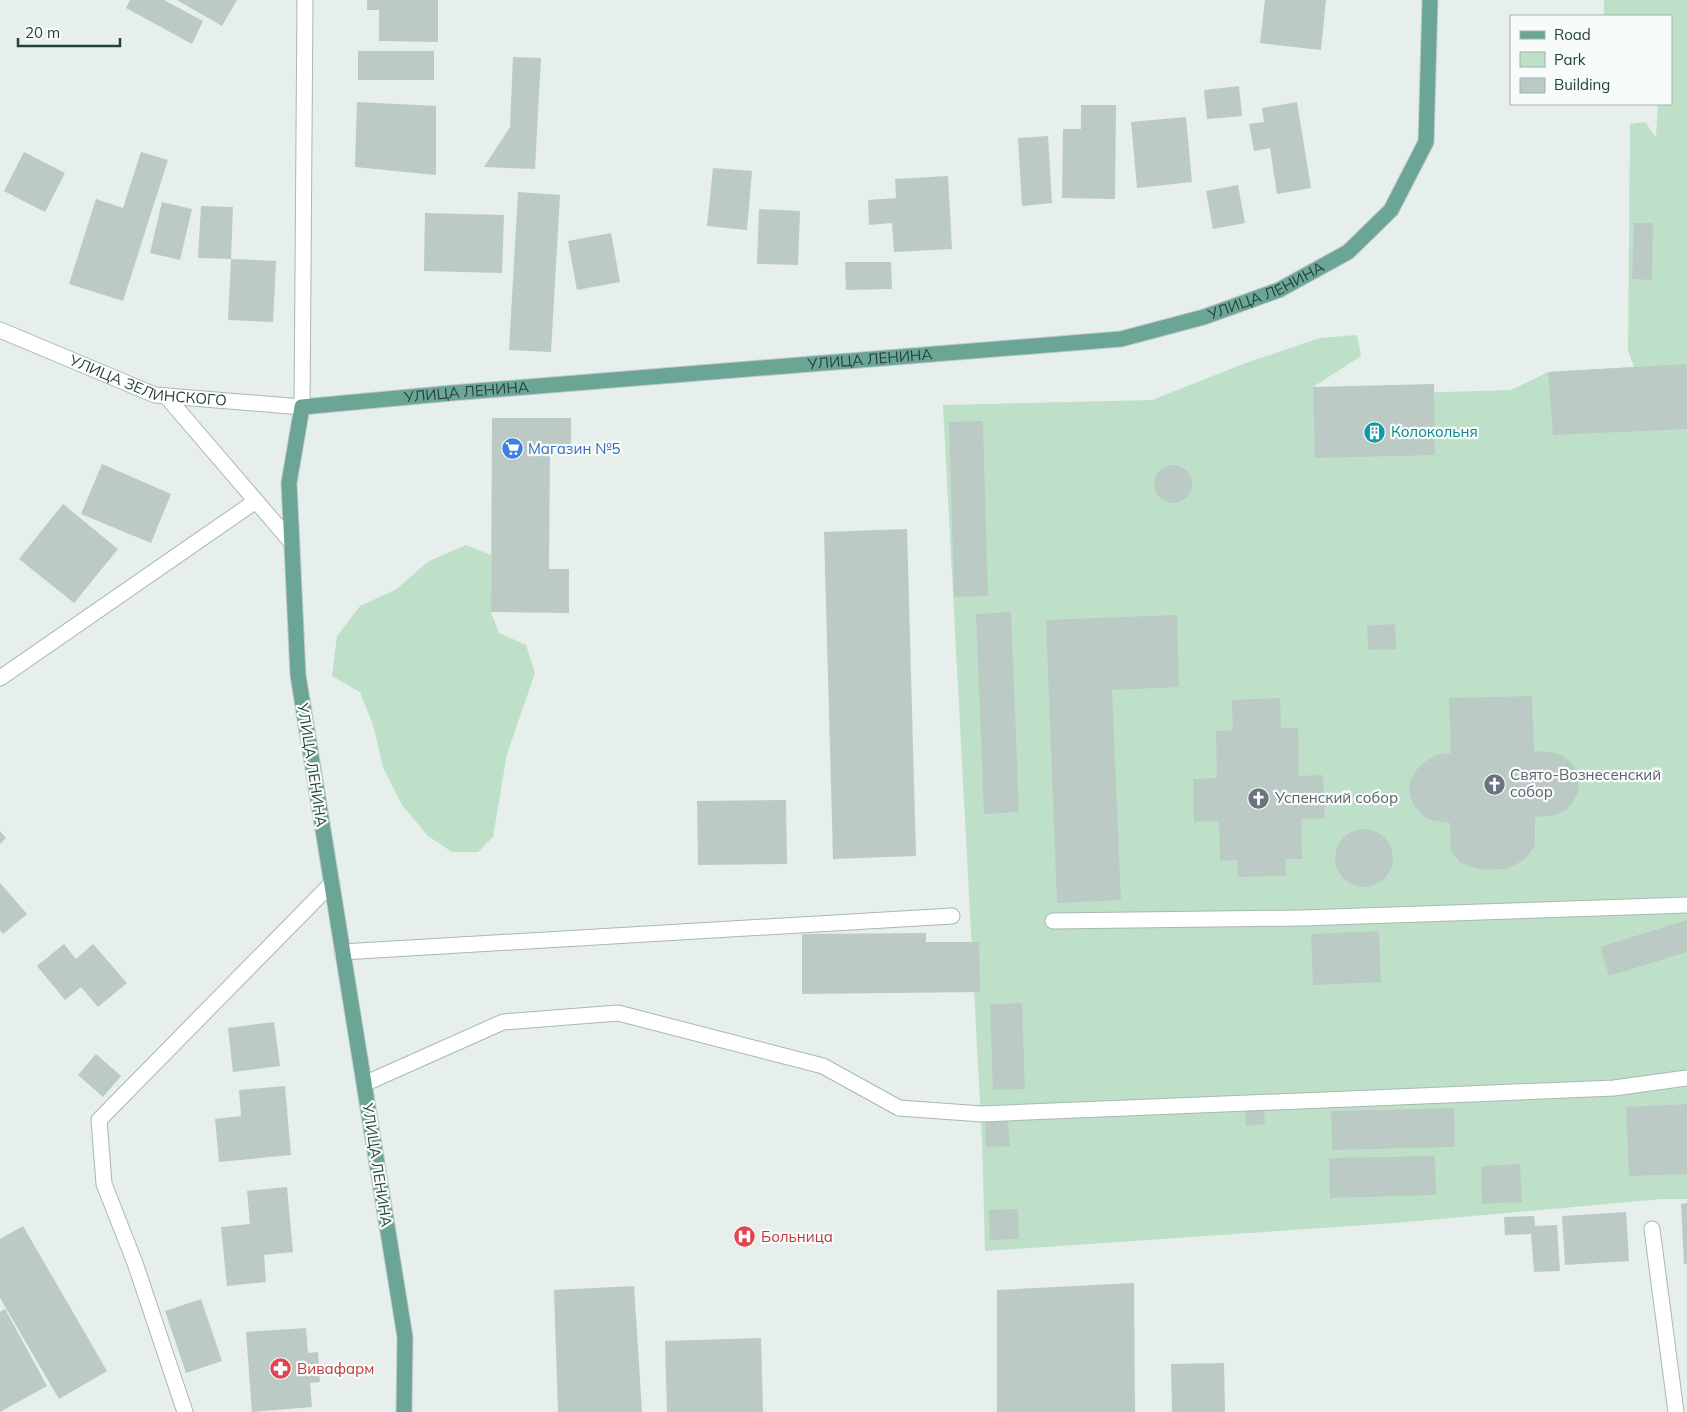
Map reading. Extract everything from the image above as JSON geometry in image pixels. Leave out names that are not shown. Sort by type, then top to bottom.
[{"type":"main road","name":"УЛИЦА ЛЕНИНА","points":[[404,1412],[405,1336],[298,675],[289,483],[302,407],[452,393],[1121,339],[1204,317],[1279,290],[1348,252],[1391,210],[1413,168],[1426,142],[1430,0]]},
{"type":"street","points":[[302,407],[305,0]]},
{"type":"street","name":"УЛИЦА ЗЕЛИНСКОГО","points":[[0,330],[156,395],[302,407]]},
{"type":"street","points":[[166,396],[292,543]]},
{"type":"street","points":[[0,678],[256,501]]},
{"type":"street","points":[[185,1412],[135,1263],[104,1184],[99,1120],[332,883]]},
{"type":"street","points":[[1053,922],[1302,918],[1687,905]]},
{"type":"street","points":[[342,952],[952,916]]},
{"type":"street","points":[[364,1084],[503,1022],[618,1013],[823,1066],[899,1108],[982,1114],[1614,1088],[1687,1078]]},
{"type":"street","points":[[1652,1229],[1676,1412]]},
{"type":"green space","points":[[1604,0],[1687,0],[1687,1199],[1662,1199],[1395,1223],[985,1251],[982,1140],[943,405],[1152,400],[1243,364],[1320,338],[1357,335],[1361,356],[1313,387],[1314,396],[1511,390],[1548,372],[1634,367],[1628,351],[1630,124],[1645,122],[1656,137],[1658,105],[1672,105],[1672,15],[1604,15]]},
{"type":"green space","points":[[466,545],[491,555],[491,612],[499,633],[526,645],[535,673],[507,754],[493,837],[478,852],[452,852],[428,836],[402,805],[383,767],[373,725],[360,692],[332,676],[337,636],[360,606],[395,590],[429,561]]},
{"type":"building","points":[[130,0],[164,0],[203,21],[192,44],[126,8]]},
{"type":"building","points":[[177,0],[237,0],[222,26]]},
{"type":"building","points":[[367,0],[438,0],[438,42],[379,41],[379,10],[367,10]]},
{"type":"building","points":[[1265,0],[1326,0],[1321,50],[1260,43]]},
{"type":"building","points":[[358,51],[434,51],[434,80],[358,80]]},
{"type":"building","points":[[513,57],[541,58],[535,169],[484,167],[510,127]]},
{"type":"building","points":[[1239,86],[1242,116],[1207,119],[1204,90]]},
{"type":"building","points":[[357,102],[436,106],[436,175],[355,167]]},
{"type":"building","points":[[1297,102],[1311,188],[1277,194],[1270,148],[1254,151],[1249,124],[1264,122],[1262,108]]},
{"type":"building","points":[[1081,105],[1116,105],[1115,199],[1062,198],[1063,129],[1081,129]]},
{"type":"building","points":[[1186,117],[1192,182],[1137,188],[1131,122]]},
{"type":"building","points":[[1048,136],[1052,203],[1022,206],[1018,138]]},
{"type":"building","points":[[24,152],[65,173],[45,212],[4,191]]},
{"type":"building","points":[[141,152],[168,160],[123,301],[69,284],[96,199],[123,208]]},
{"type":"building","points":[[713,168],[752,171],[747,230],[707,226]]},
{"type":"building","points":[[948,176],[952,249],[894,252],[892,223],[869,225],[868,200],[896,198],[895,179]]},
{"type":"building","points":[[1238,185],[1245,223],[1213,229],[1206,191]]},
{"type":"building","points":[[518,192],[560,195],[551,352],[509,350]]},
{"type":"building","points":[[162,202],[192,209],[180,260],[150,253]]},
{"type":"building","points":[[201,206],[233,207],[231,259],[198,258]]},
{"type":"building","points":[[759,209],[800,211],[798,265],[757,264]]},
{"type":"building","points":[[425,213],[504,215],[502,273],[424,271]]},
{"type":"building","points":[[1634,223],[1653,223],[1652,280],[1632,279]]},
{"type":"building","points":[[611,233],[620,282],[577,290],[568,241]]},
{"type":"building","points":[[231,259],[276,261],[273,322],[228,320]]},
{"type":"building","points":[[845,262],[891,262],[892,289],[846,290]]},
{"type":"building","points":[[1687,364],[1687,429],[1553,435],[1548,372]]},
{"type":"building","name":"Колокольня","points":[[1434,384],[1435,455],[1315,458],[1313,387]]},
{"type":"building","points":[[492,418],[571,418],[571,449],[550,449],[549,569],[569,569],[569,613],[491,612]]},
{"type":"building","points":[[983,421],[988,596],[954,597],[949,422]]},
{"type":"building","points":[[102,464],[171,494],[151,543],[81,514]]},
{"type":"building","points":[[1173,465],[1187,470],[1192,484],[1187,498],[1173,503],[1159,498],[1154,484],[1159,470]]},
{"type":"building","points":[[63,504],[118,549],[74,603],[19,559]]},
{"type":"building","points":[[907,529],[916,856],[833,859],[824,532]]},
{"type":"building","points":[[1011,612],[1019,812],[984,814],[976,614]]},
{"type":"building","points":[[1177,615],[1179,687],[1112,690],[1121,900],[1057,903],[1046,620]]},
{"type":"building","points":[[1395,624],[1396,649],[1368,650],[1367,626]]},
{"type":"building","name":"Свято-Вознесенский собор","points":[[1532,696],[1534,751],[1551,752],[1561,755],[1570,761],[1576,770],[1579,781],[1578,792],[1566,810],[1556,815],[1535,817],[1535,845],[1527,857],[1517,864],[1504,869],[1485,870],[1471,867],[1460,862],[1451,851],[1450,823],[1431,820],[1422,815],[1415,807],[1410,797],[1409,787],[1412,777],[1426,761],[1436,755],[1451,753],[1449,698]]},
{"type":"building","name":"Успенский собор","points":[[1280,698],[1281,728],[1298,728],[1299,776],[1323,775],[1325,818],[1301,819],[1302,859],[1285,859],[1286,876],[1238,877],[1237,860],[1220,861],[1219,821],[1194,822],[1193,779],[1217,778],[1216,731],[1233,730],[1232,700]]},
{"type":"building","points":[[786,800],[787,864],[698,865],[697,801]]},
{"type":"building","points":[[1358,829],[1370,829],[1385,837],[1393,852],[1393,864],[1385,879],[1370,887],[1358,887],[1343,879],[1335,864],[1335,852],[1343,837]]},
{"type":"building","points":[[0,831],[6,838],[0,844]]},
{"type":"building","points":[[0,883],[27,914],[3,934],[0,930]]},
{"type":"building","points":[[1687,920],[1687,952],[1609,976],[1600,947]]},
{"type":"building","points":[[1379,931],[1381,982],[1313,985],[1311,934]]},
{"type":"building","points":[[926,933],[926,942],[979,942],[980,992],[802,994],[802,934]]},
{"type":"building","points":[[64,944],[76,959],[93,944],[127,983],[98,1007],[81,987],[65,1000],[37,966]]},
{"type":"building","points":[[1022,1003],[1025,1089],[993,1090],[990,1004]]},
{"type":"building","points":[[274,1022],[280,1066],[233,1072],[228,1028]]},
{"type":"building","points":[[96,1054],[121,1076],[103,1097],[78,1075]]},
{"type":"building","points":[[285,1086],[291,1155],[219,1162],[215,1119],[241,1116],[239,1090]]},
{"type":"building","points":[[1687,1104],[1687,1174],[1629,1176],[1626,1107]]},
{"type":"building","points":[[1264,1107],[1265,1124],[1246,1126],[1245,1108]]},
{"type":"building","points":[[1454,1108],[1455,1147],[1332,1150],[1331,1111]]},
{"type":"building","points":[[1008,1121],[1010,1146],[986,1147],[985,1122]]},
{"type":"building","points":[[1435,1156],[1436,1195],[1330,1198],[1329,1158]]},
{"type":"building","points":[[1520,1164],[1522,1202],[1482,1204],[1481,1166]]},
{"type":"building","points":[[287,1187],[293,1252],[264,1255],[266,1282],[227,1286],[221,1227],[250,1224],[247,1191]]},
{"type":"building","points":[[1687,1203],[1687,1264],[1684,1264],[1681,1204]]},
{"type":"building","points":[[1018,1209],[1019,1239],[990,1240],[989,1210]]},
{"type":"building","points":[[1626,1212],[1629,1261],[1565,1265],[1562,1216]]},
{"type":"building","points":[[1534,1216],[1535,1226],[1557,1225],[1560,1271],[1534,1272],[1531,1234],[1505,1235],[1504,1217]]},
{"type":"building","points":[[23,1226],[107,1371],[59,1399],[0,1298],[0,1239]]},
{"type":"building","points":[[1134,1283],[1135,1412],[997,1412],[997,1290]]},
{"type":"building","points":[[634,1286],[642,1412],[558,1412],[554,1290]]},
{"type":"building","points":[[201,1299],[222,1361],[186,1373],[165,1311]]},
{"type":"building","points":[[5,1309],[47,1386],[0,1412],[0,1312]]},
{"type":"building","points":[[306,1328],[308,1353],[318,1352],[320,1382],[310,1383],[312,1407],[252,1412],[246,1332]]},
{"type":"building","points":[[761,1338],[763,1412],[667,1412],[665,1341]]},
{"type":"building","points":[[1224,1363],[1225,1412],[1172,1412],[1171,1364]]},
{"type":"place","name":"Колокольня","points":[[1375,432]]},
{"type":"place","name":"Магазин №5","points":[[512,449]]},
{"type":"place","name":"Свято-Вознесенский собор","points":[[1494,784]]},
{"type":"place","name":"Успенский собор","points":[[1259,798]]},
{"type":"place","name":"Больница","points":[[745,1237]]},
{"type":"place","name":"Вивафарм","points":[[281,1369]]}]
